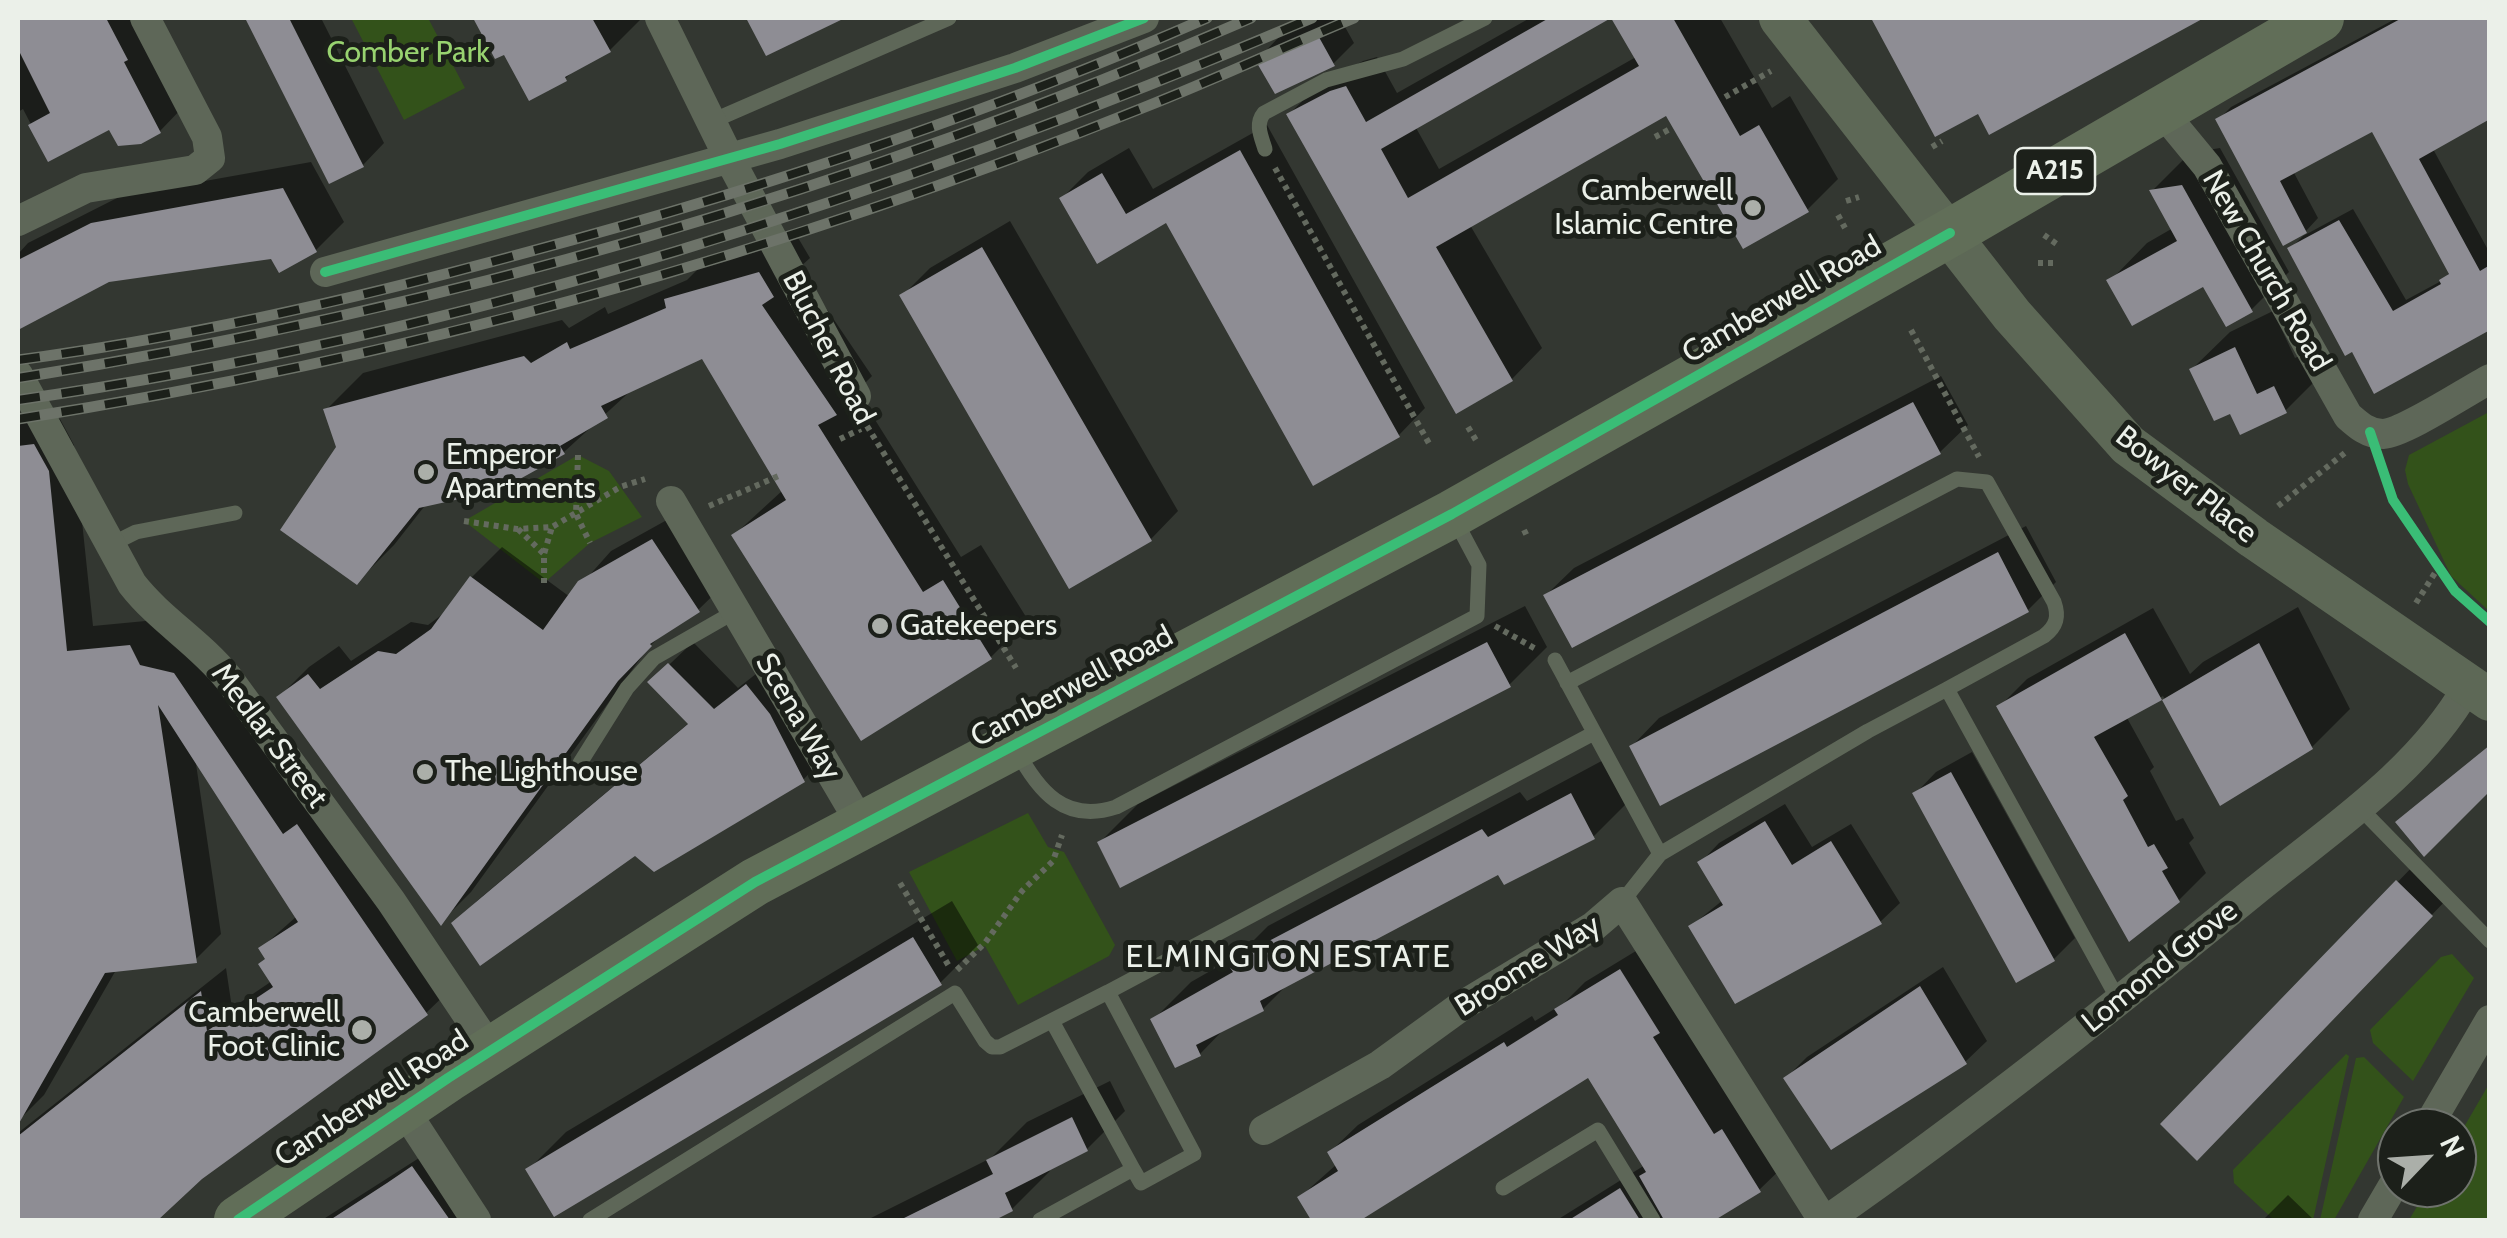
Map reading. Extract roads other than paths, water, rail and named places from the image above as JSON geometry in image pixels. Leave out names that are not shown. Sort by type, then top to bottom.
[{"type":"main road","name":"Bowyer Place","points":[[1780,18],[2034,341],[2128,445],[2254,538],[2479,693]]},
{"type":"main road","name":"Camberwell Road","points":[[238,1220],[403,1108],[755,882],[1452,514],[1950,234],[2320,18]]},
{"type":"street","points":[[18,222],[75,192],[195,170],[210,158],[207,137],[145,18]]},
{"type":"street","name":"Blucher Road","points":[[660,18],[710,122],[856,396]]},
{"type":"street","points":[[324,272],[780,144],[1015,68],[1144,18]]},
{"type":"street","name":"New Church Road","points":[[2160,109],[2207,166],[2348,416],[2370,432],[2392,432],[2490,379]]},
{"type":"street","name":"Medlar Street","points":[[18,374],[132,584],[151,609],[207,652],[228,678],[391,901],[492,1050]]},
{"type":"street","name":"Scena Way","points":[[676,509],[861,824]]},
{"type":"street","name":"Lomond Grove","points":[[1825,1220],[1932,1146],[2119,1000],[2358,806],[2422,751],[2456,708],[2479,693]]},
{"type":"street","name":"Broome Way","points":[[1264,1130],[1380,1065],[1460,1007],[1594,926],[1622,902],[1825,1220]]},
{"type":"street","points":[[2439,1108],[2490,1020]]},
{"type":"street","points":[[403,1108],[476,1220]]},
{"type":"lane","points":[[710,122],[949,18]]},
{"type":"lane","points":[[1266,148],[1259,127],[1264,113],[1326,80],[1403,59],[1486,18]]},
{"type":"lane","points":[[1567,683],[1957,479],[1987,482],[2054,602],[2056,623],[2044,636],[1868,731],[1660,854],[1622,902]]},
{"type":"lane","points":[[110,545],[136,532],[235,512]]},
{"type":"lane","points":[[1014,746],[1037,786],[1054,799],[1072,810],[1106,810],[1477,616],[1479,566],[1452,514]]},
{"type":"lane","points":[[580,762],[627,688],[654,658],[736,610]]},
{"type":"lane","points":[[1554,660],[1660,854]]},
{"type":"lane","points":[[1947,689],[2119,1000]]},
{"type":"lane","points":[[590,1220],[955,994],[979,1034],[992,1047],[1008,1044],[1594,733]]},
{"type":"lane","points":[[2358,806],[2490,941]]},
{"type":"lane","points":[[1052,1021],[1141,1183],[1194,1154],[1108,992]]},
{"type":"lane","points":[[1504,1188],[1598,1130],[1653,1220]]},
{"type":"lane","points":[[1040,1220],[1133,1169]]},
{"type":"railway","points":[[18,360],[274,315],[615,228],[787,176],[957,118],[1207,18]]},
{"type":"railway","points":[[18,378],[334,318],[646,237],[952,137],[1251,18]]},
{"type":"railway","points":[[18,400],[185,372],[350,338],[677,251],[998,143],[1312,18]]},
{"type":"railway","points":[[18,419],[306,365],[590,295],[731,254],[1008,160],[1354,18]]},
{"type":"place","name":"Camberwell Islamic Centre","points":[[1753,208]]},
{"type":"place","name":"Emperor Apartments","points":[[426,472]]},
{"type":"place","name":"Gatekeepers","points":[[880,626]]},
{"type":"place","name":"The Lighthouse","points":[[425,772]]},
{"type":"place","name":"Camberwell Foot Clinic","points":[[362,1030]]},
{"type":"district","name":"ELMINGTON ESTATE","points":[[1289,958]]},
{"type":"park label","name":"Comber Park","points":[[408,53]]}]
